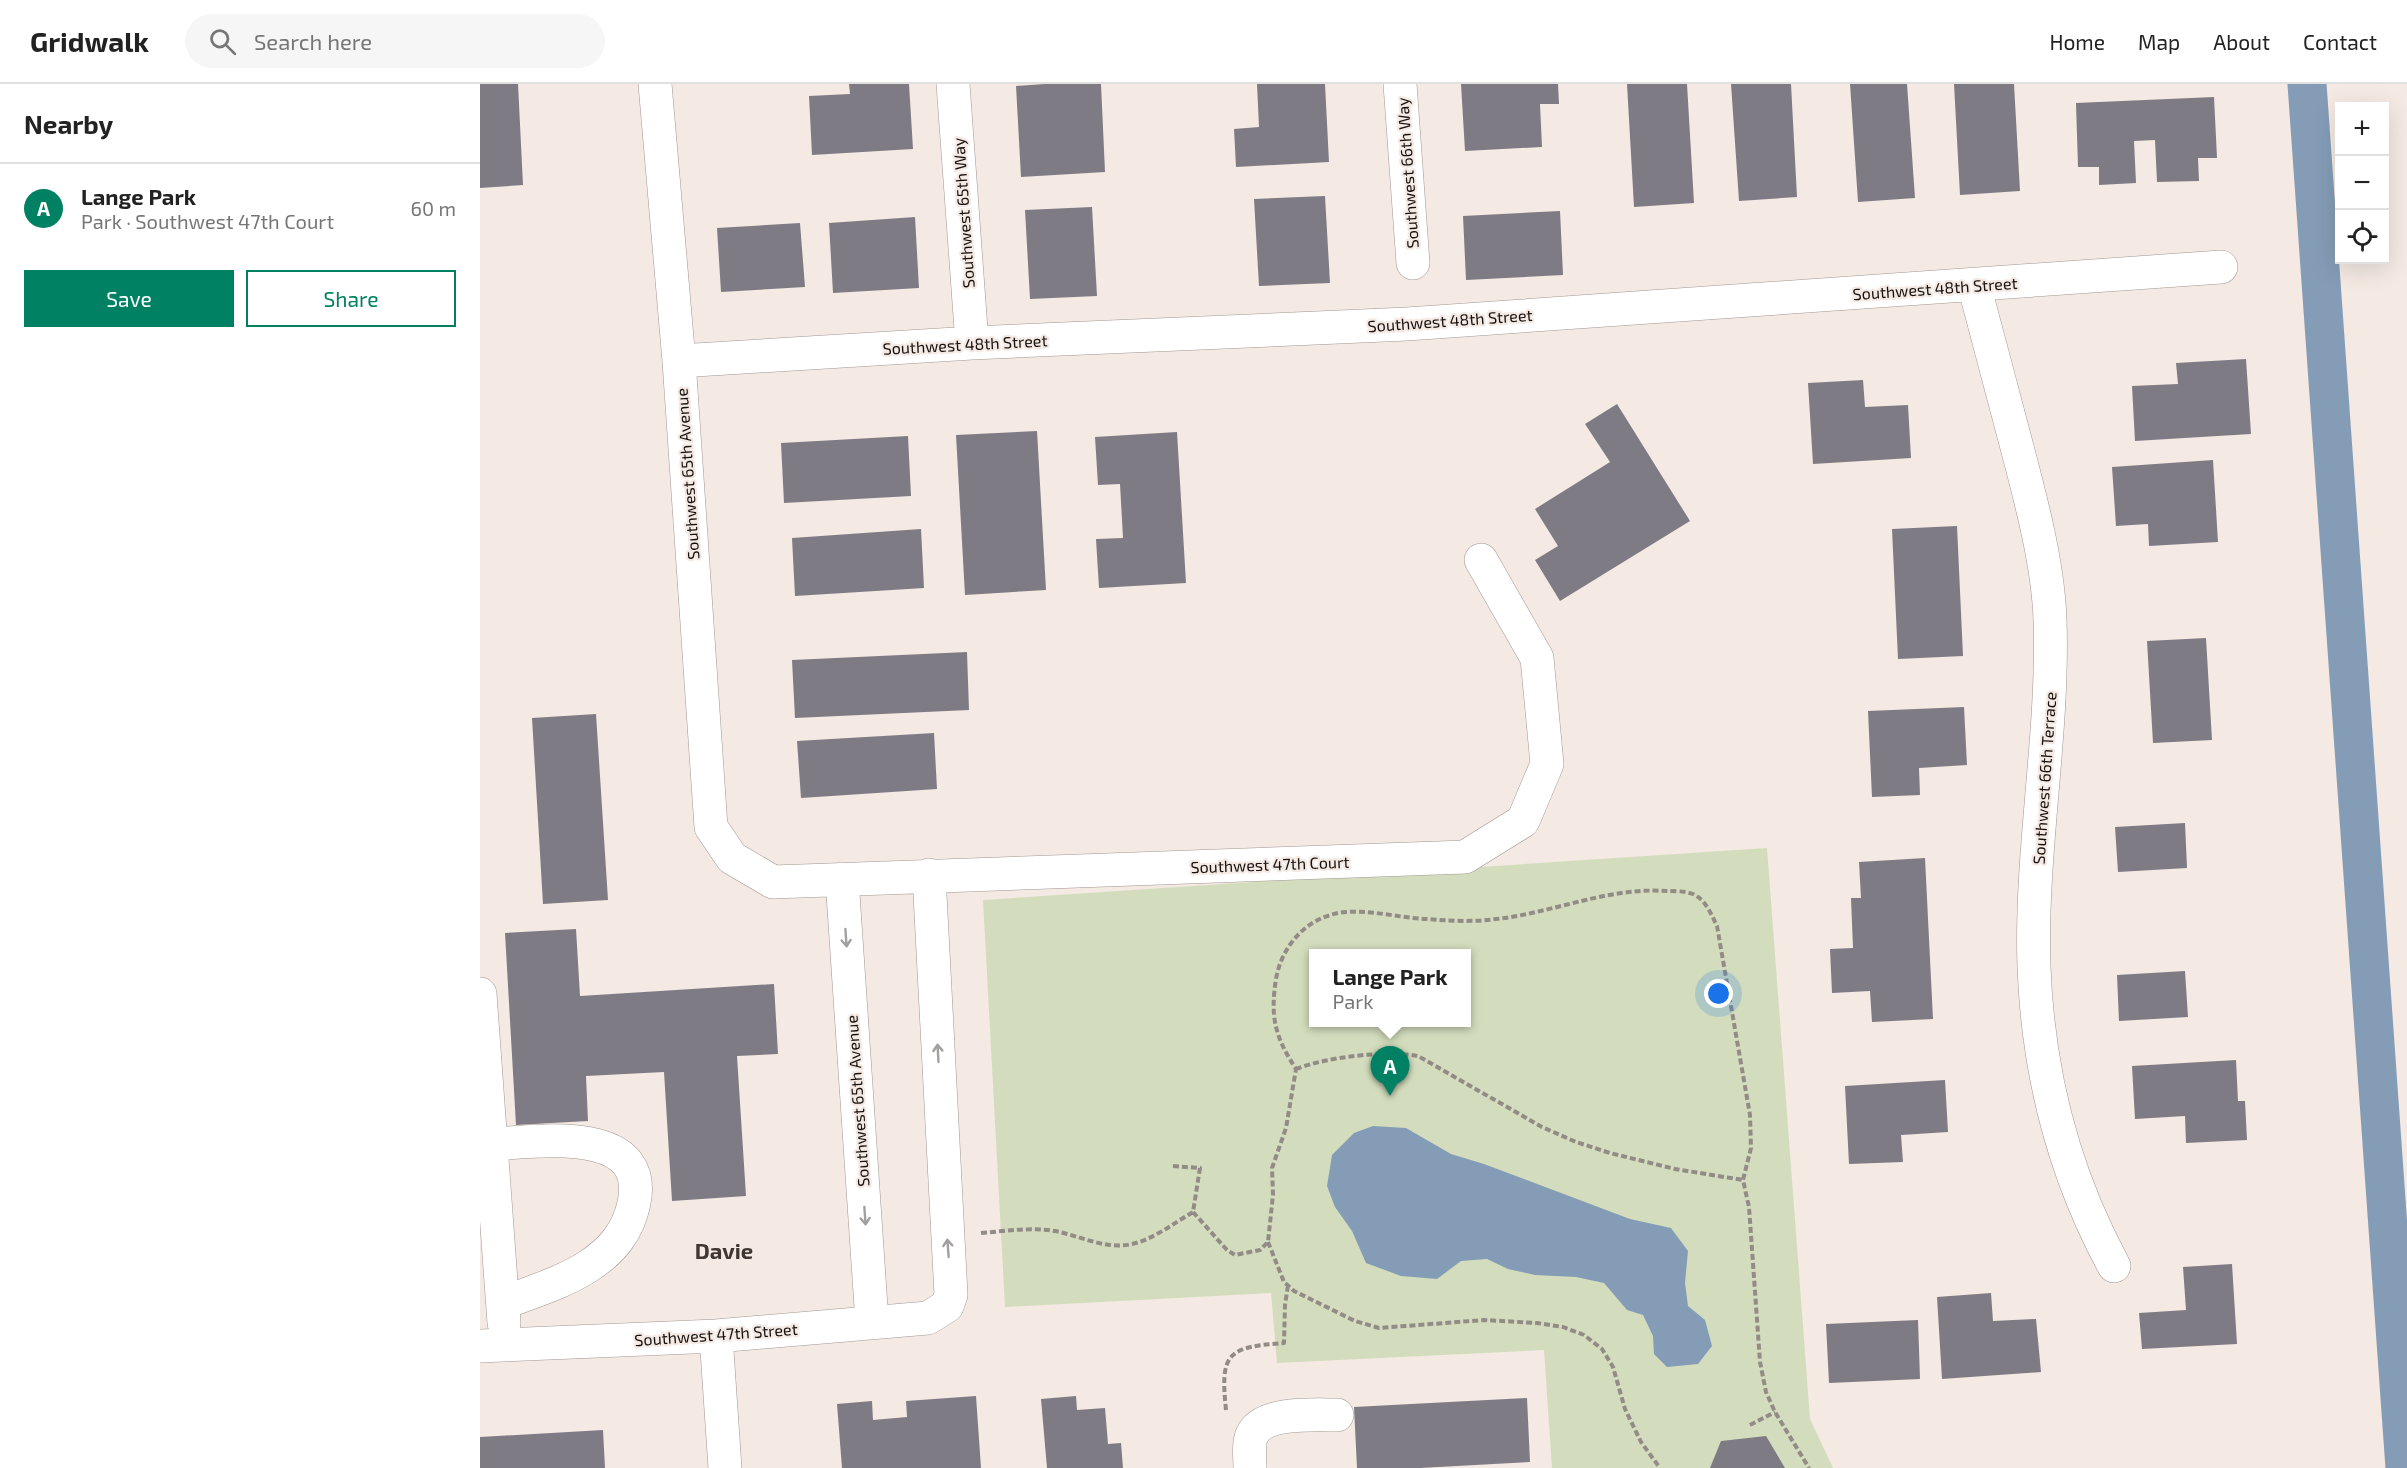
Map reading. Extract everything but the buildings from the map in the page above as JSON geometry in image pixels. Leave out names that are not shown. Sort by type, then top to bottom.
[{"type":"street","name":"Southwest 65th Avenue","points":[[655,84],[679,361],[711,827],[732,858]]},
{"type":"street","name":"Southwest 65th Way","points":[[953,84],[972,343]]},
{"type":"street","name":"Southwest 66th Way","points":[[1400,84],[1413,263]]},
{"type":"street","name":"Southwest 48th Street","points":[[679,361],[972,343],[1407,324],[2221,267]]},
{"type":"street","name":"Southwest 66th Terrace","points":[[1974,285],[2030,499],[2040,544],[2050,617],[2048,728],[2036,894],[2034,966],[2038,1034],[2060,1136],[2073,1181],[2092,1226],[2114,1266]]},
{"type":"street","name":"Southwest 47th Court","points":[[732,858],[773,882],[1465,857],[1523,821],[1547,764],[1537,658],[1481,560]]},
{"type":"street","points":[[929,875],[948,1236]]},
{"type":"street","name":"Southwest 65th Avenue","points":[[842,879],[872,1322]]},
{"type":"street","points":[[480,994],[503,1303],[493,1346]]},
{"type":"street","points":[[492,1144],[562,1140],[586,1142],[609,1149],[624,1160],[634,1175],[635,1198],[631,1221],[617,1243],[587,1267],[503,1303]]},
{"type":"street","name":"Southwest 47th Street","points":[[493,1346],[716,1336],[928,1318],[947,1306],[951,1295],[948,1236]]},
{"type":"street","points":[[716,1336],[725,1468]]},
{"type":"street","points":[[1250,1468],[1249,1453],[1252,1435],[1261,1424],[1295,1416],[1337,1415]]},
{"type":"path","points":[[1660,1468],[1641,1442],[1629,1417],[1619,1393],[1613,1367],[1602,1349],[1584,1335],[1563,1327],[1537,1323],[1484,1320],[1379,1328],[1355,1321],[1294,1291],[1288,1285],[1268,1242],[1273,1195],[1272,1168],[1286,1128],[1296,1069],[1285,1053],[1274,1027],[1272,1001],[1277,974],[1287,949],[1301,930],[1320,918],[1344,912],[1427,920],[1497,919],[1622,892],[1650,890],[1693,894],[1706,905],[1717,926],[1737,1030],[1750,1115],[1751,1148],[1743,1180],[1749,1207],[1760,1362],[1766,1392],[1775,1412],[1809,1468]]},
{"type":"path","points":[[1296,1069],[1315,1062],[1389,1054],[1418,1056],[1542,1126],[1576,1142],[1675,1169],[1743,1180]]},
{"type":"path","points":[[1172,1166],[1200,1168],[1193,1212]]},
{"type":"path","points":[[948,1236],[1027,1229],[1053,1231],[1096,1244],[1123,1245],[1151,1237],[1193,1212]]},
{"type":"path","points":[[1193,1212],[1227,1250],[1235,1255],[1260,1250],[1268,1242]]},
{"type":"path","points":[[1226,1416],[1223,1384],[1225,1365],[1232,1354],[1242,1348],[1284,1343],[1288,1285]]},
{"type":"path","points":[[1750,1425],[1775,1412]]},
{"type":"green space","points":[[1767,848],[1810,1419],[1833,1468],[1552,1468],[1544,1350],[1277,1363],[1271,1293],[1005,1307],[983,900]]},
{"type":"water","points":[[1373,1126],[1406,1128],[1451,1154],[1484,1164],[1630,1219],[1671,1228],[1688,1251],[1685,1283],[1688,1306],[1705,1320],[1712,1346],[1698,1364],[1667,1367],[1654,1354],[1653,1336],[1643,1315],[1627,1310],[1604,1283],[1576,1277],[1535,1275],[1508,1269],[1487,1259],[1461,1261],[1437,1279],[1401,1276],[1366,1263],[1352,1231],[1335,1207],[1327,1186],[1332,1155],[1354,1133]]},
{"type":"waterway","points":[[2307,84],[2405,1468]]},
{"type":"place","name":"Lange Park","points":[[1390,1096]]},
{"type":"district","name":"Davie","points":[[724,1250]]}]
